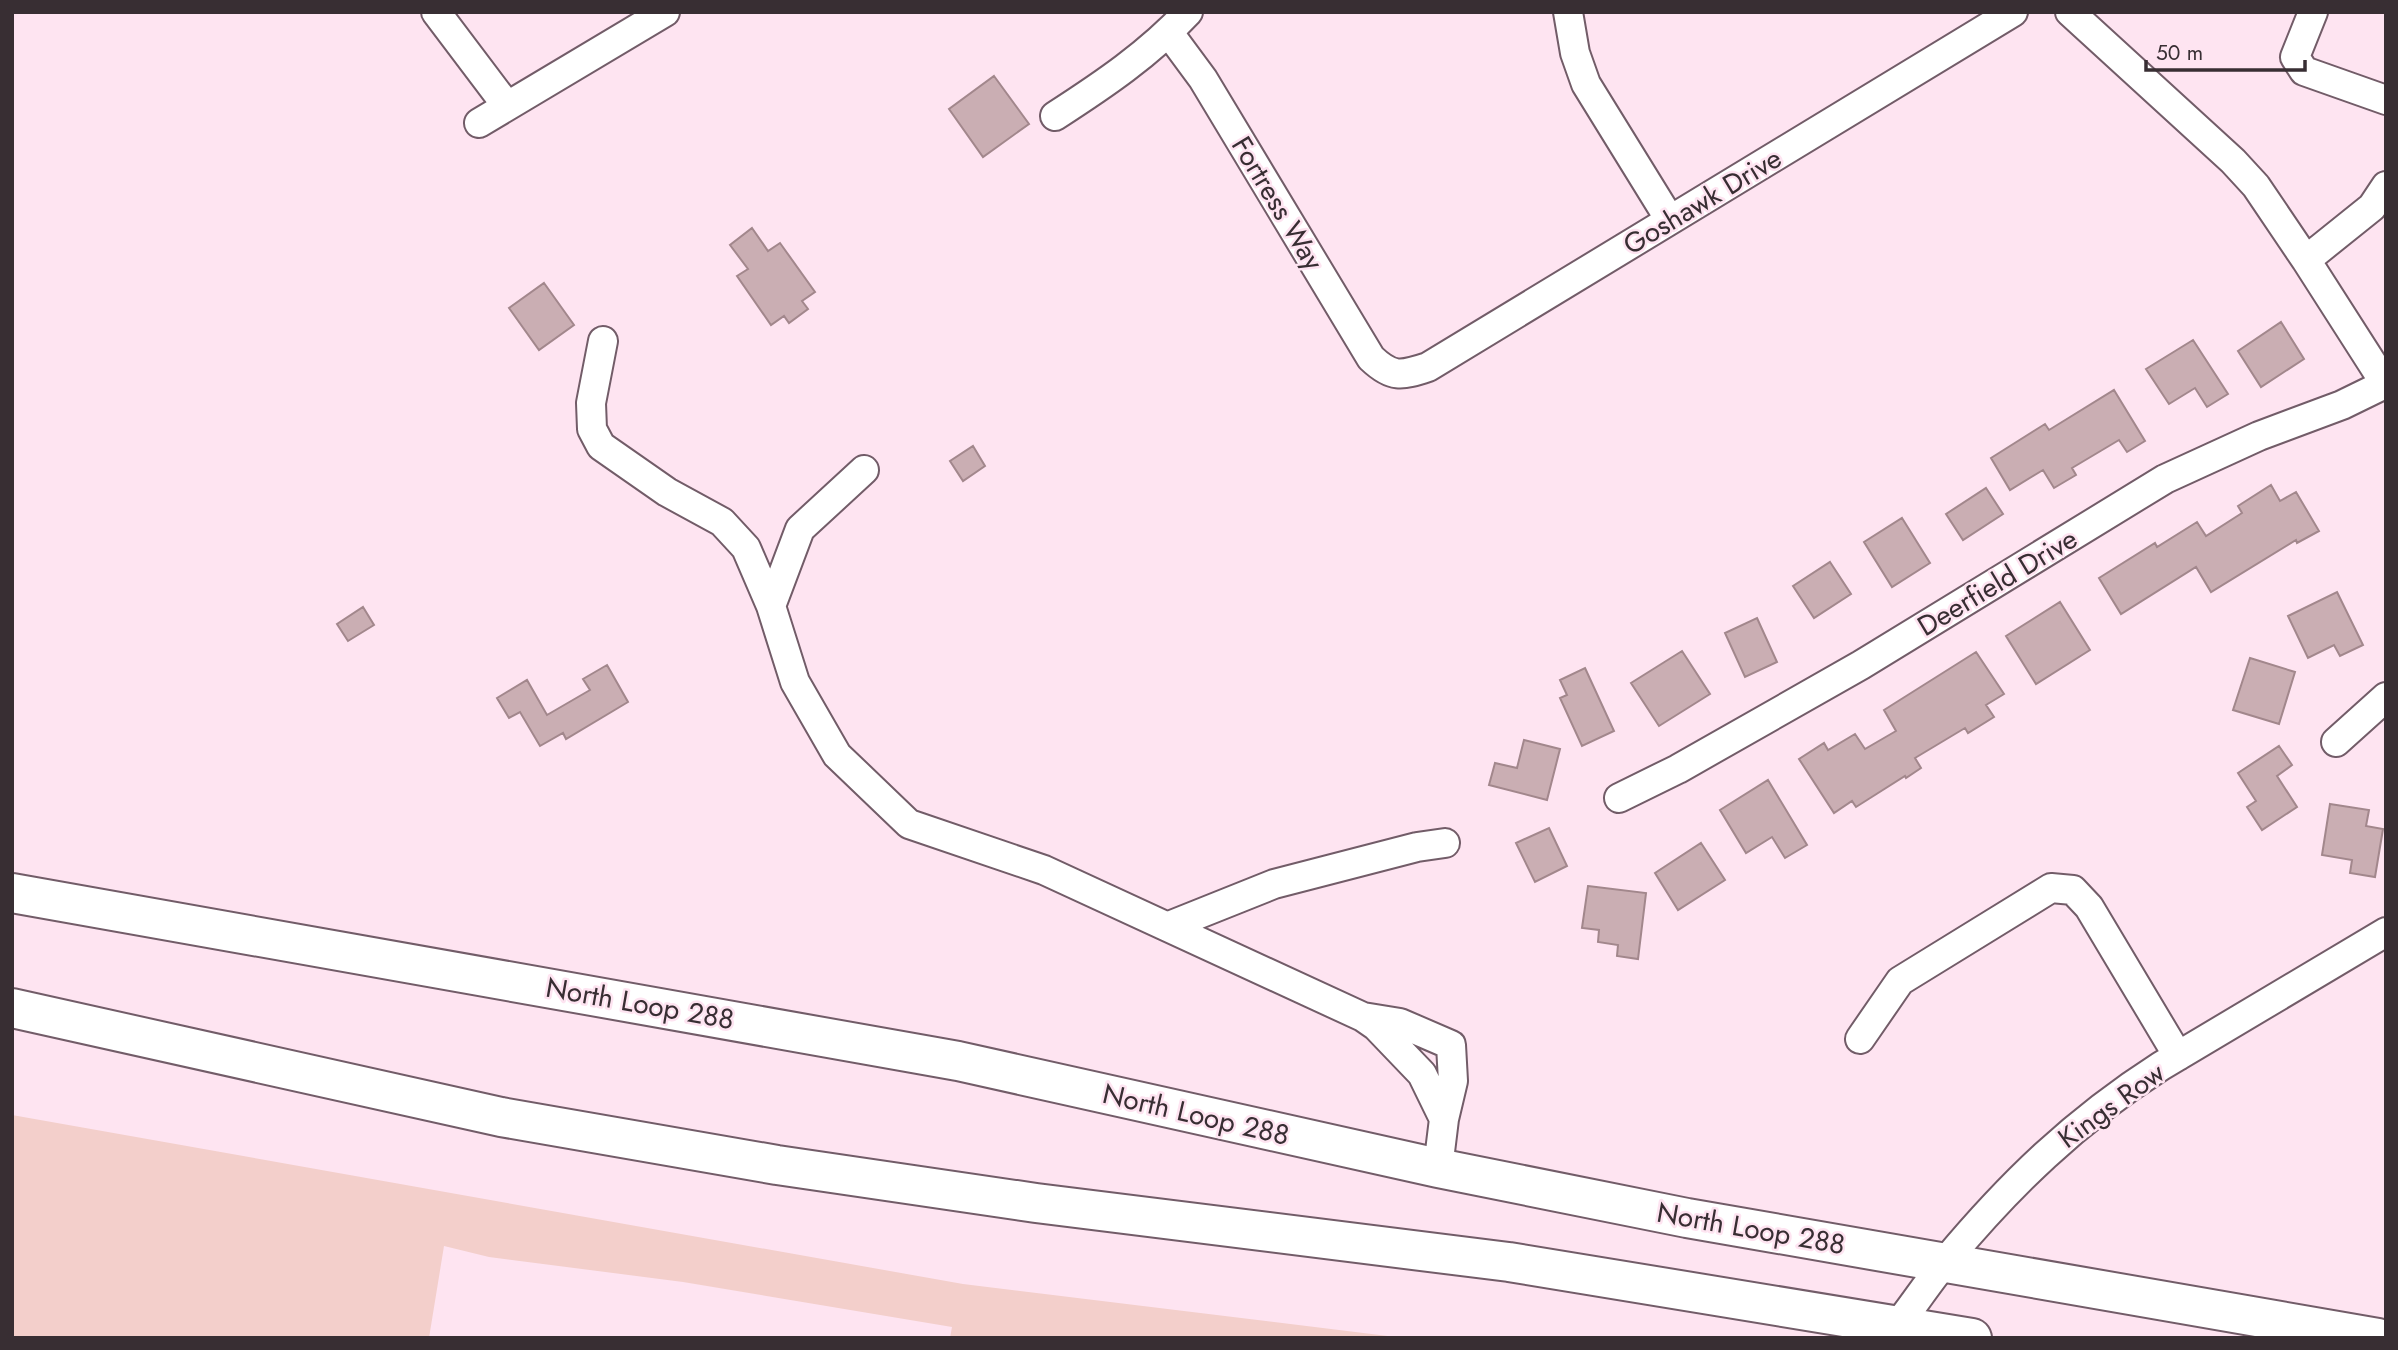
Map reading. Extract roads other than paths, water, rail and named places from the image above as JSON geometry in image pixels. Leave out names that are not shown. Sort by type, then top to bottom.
[{"type":"highway","name":"North Loop 288","points":[[12,893],[958,1061],[1438,1168],[1687,1218],[2378,1338]]},
{"type":"highway","points":[[12,1008],[501,1117],[777,1165],[1036,1203],[1509,1262],[1892,1331],[1972,1338]]},
{"type":"street","points":[[436,12],[507,106]]},
{"type":"street","points":[[478,123],[665,12]]},
{"type":"street","points":[[1055,116],[1117,76],[1169,33],[1188,12]]},
{"type":"street","points":[[1568,12],[1575,52],[1586,84],[1670,220]]},
{"type":"street","name":"Goshawk Drive","points":[[1386,372],[1405,374],[1428,367],[2012,12]]},
{"type":"street","points":[[2070,12],[2234,161],[2256,186],[2383,372]]},
{"type":"street","points":[[2313,12],[2295,57],[2304,71],[2386,100]]},
{"type":"street","name":"Fortress Way","points":[[1169,33],[1203,79],[1371,358],[1386,372]]},
{"type":"street","points":[[2306,260],[2372,207],[2386,186]]},
{"type":"street","points":[[603,341],[590,403],[592,429],[601,446],[667,492],[722,523],[746,548],[771,606],[794,682],[837,755],[909,824],[1044,870],[1363,1017],[1376,1026],[1422,1074],[1444,1119]]},
{"type":"street","name":"Deerfield Drive","points":[[1619,798],[1678,769],[1861,665],[2165,479],[2259,436],[2342,405],[2383,372]]},
{"type":"street","points":[[771,606],[800,529],[864,470]]},
{"type":"street","points":[[2336,742],[2386,697]]},
{"type":"street","points":[[1169,926],[1274,884],[1417,847],[1444,843]]},
{"type":"street","points":[[1860,1039],[1900,981],[2051,888],[2073,890],[2089,907],[2178,1056]]},
{"type":"street","name":"Kings Row","points":[[1892,1331],[1944,1263],[2016,1182],[2067,1133],[2128,1087],[2386,932]]},
{"type":"street","points":[[1363,1017],[1400,1023],[1451,1045],[1453,1081],[1444,1119],[1438,1168]]}]
